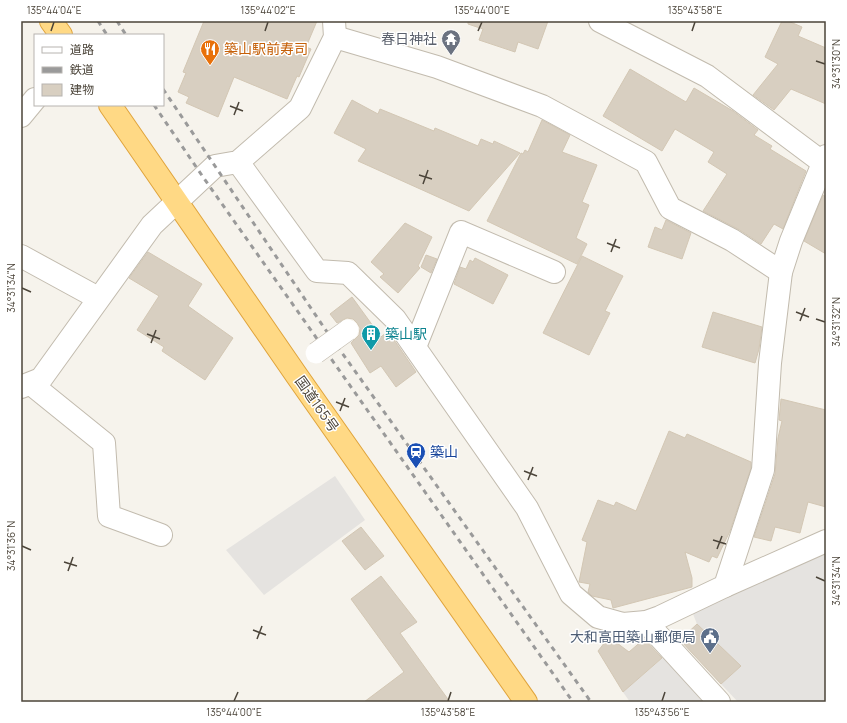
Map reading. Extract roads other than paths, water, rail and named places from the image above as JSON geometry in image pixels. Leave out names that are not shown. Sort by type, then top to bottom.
[{"type":"highway","points":[[51,21],[60,34]]},
{"type":"highway","name":"国道165号","points":[[111,106],[526,702]]},
{"type":"street","points":[[600,21],[706,76],[825,161],[791,241],[781,272],[770,363],[763,470],[725,586]]},
{"type":"street","points":[[26,385],[41,379],[152,224],[176,200],[215,166],[238,162],[300,108],[335,29],[542,106],[646,162],[670,208],[732,240],[781,272]]},
{"type":"street","points":[[21,116],[34,100]]},
{"type":"street","points":[[238,162],[317,271],[348,273],[395,319],[527,508],[571,594],[598,617],[623,624],[646,622],[826,542]]},
{"type":"street","points":[[415,347],[461,232],[554,272]]},
{"type":"street","points":[[21,256],[98,298]]},
{"type":"street","points":[[316,353],[348,330]]},
{"type":"street","points":[[26,385],[104,443],[109,516],[161,535]]},
{"type":"street","points":[[646,622],[719,702]]},
{"type":"railway","points":[[98,21],[106,34]]},
{"type":"railway","points":[[117,21],[125,34]]},
{"type":"railway","points":[[164,90],[325,329],[591,702]]},
{"type":"railway","points":[[155,106],[203,177],[573,702]]},
{"type":"place","name":"春日神社","points":[[451,56]]},
{"type":"place","name":"築山駅前寿司","points":[[210,66]]},
{"type":"place","name":"築山駅","points":[[371,351]]},
{"type":"place","name":"築山","points":[[416,469]]},
{"type":"place","name":"大和高田築山郵便局","points":[[710,654]]}]
